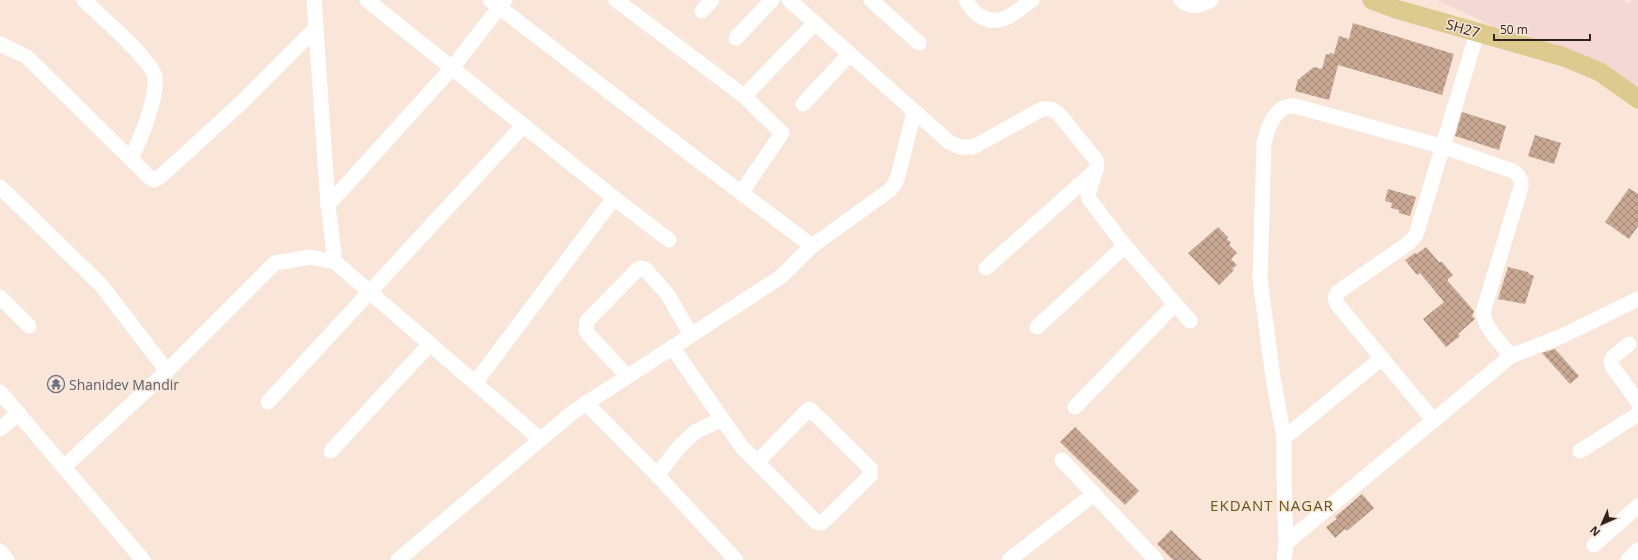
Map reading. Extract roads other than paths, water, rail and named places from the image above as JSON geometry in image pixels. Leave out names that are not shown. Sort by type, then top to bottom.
[{"type":"main road","name":"SH27","points":[[1372,0],[1396,9],[1564,57],[1600,72],[1638,99]]},
{"type":"street","points":[[84,0],[147,62],[155,76],[148,116],[131,159]]},
{"type":"street","points":[[314,0],[328,205],[335,262]]},
{"type":"street","points":[[367,0],[523,126],[669,240]]},
{"type":"street","points":[[616,0],[744,96],[782,134],[741,193]]},
{"type":"street","points":[[736,38],[772,0]]},
{"type":"street","points":[[789,0],[914,112],[949,142],[960,147],[977,145],[1037,111],[1051,109],[1062,116],[1094,156],[1097,163],[1088,194],[1089,199],[1126,246],[1190,321]]},
{"type":"street","points":[[871,0],[919,43]]},
{"type":"street","points":[[966,0],[971,9],[978,15],[994,20],[1004,19],[1032,0]]},
{"type":"street","points":[[1181,0],[1191,7],[1211,0]]},
{"type":"street","points":[[328,205],[452,68],[498,2],[741,193],[812,246]]},
{"type":"street","points":[[744,96],[815,23]]},
{"type":"street","points":[[0,44],[27,57],[149,177],[154,180],[160,177],[240,104],[316,28]]},
{"type":"street","points":[[1434,421],[1337,304],[1335,298],[1338,292],[1409,243],[1416,235],[1444,147],[1477,33]]},
{"type":"street","points":[[803,104],[850,54]]},
{"type":"street","points":[[1284,560],[1286,543],[1284,438],[1273,378],[1260,279],[1264,143],[1271,123],[1281,108],[1287,105],[1295,106],[1444,147],[1513,171],[1521,178],[1520,187],[1483,312],[1488,327],[1511,356]]},
{"type":"street","points":[[398,560],[573,412],[782,276],[812,246],[884,195],[895,183],[914,112]]},
{"type":"street","points":[[268,402],[523,126]]},
{"type":"street","points":[[986,268],[1096,169]]},
{"type":"street","points":[[0,187],[101,285],[167,371]]},
{"type":"street","points":[[475,383],[614,198]]},
{"type":"street","points":[[1037,327],[1126,246]]},
{"type":"street","points":[[64,467],[167,371],[275,263],[310,257],[335,262],[540,439]]},
{"type":"street","points":[[627,376],[588,334],[586,325],[587,321],[636,270],[641,268],[645,269],[664,289],[691,335]]},
{"type":"street","points":[[0,297],[29,326]]},
{"type":"street","points":[[1286,543],[1511,356],[1562,336],[1638,299]]},
{"type":"street","points":[[1074,407],[1175,304]]},
{"type":"street","points":[[331,451],[430,344]]},
{"type":"street","points":[[1629,344],[1613,357],[1610,362],[1638,402]]},
{"type":"street","points":[[672,347],[741,446],[816,522],[819,524],[824,522],[870,476],[870,468],[809,409],[757,462]]},
{"type":"street","points":[[1284,438],[1382,358]]},
{"type":"street","points":[[0,392],[143,560]]},
{"type":"street","points":[[586,403],[657,475],[736,560]]},
{"type":"street","points":[[0,429],[19,413]]},
{"type":"street","points":[[1580,451],[1638,414]]},
{"type":"street","points":[[657,475],[680,446],[695,432],[722,419]]},
{"type":"street","points":[[1062,460],[1094,494],[1149,558]]},
{"type":"street","points":[[1009,560],[1094,494]]},
{"type":"street","points":[[1594,545],[1638,506]]},
{"type":"street","points":[[1628,560],[1638,550]]},
{"type":"street","points":[[0,551],[7,560]]},
{"type":"place","name":"Shanidev Mandir","points":[[56,384]]},
{"type":"district","name":"EKDANT NAGAR","points":[[1272,505]]}]
